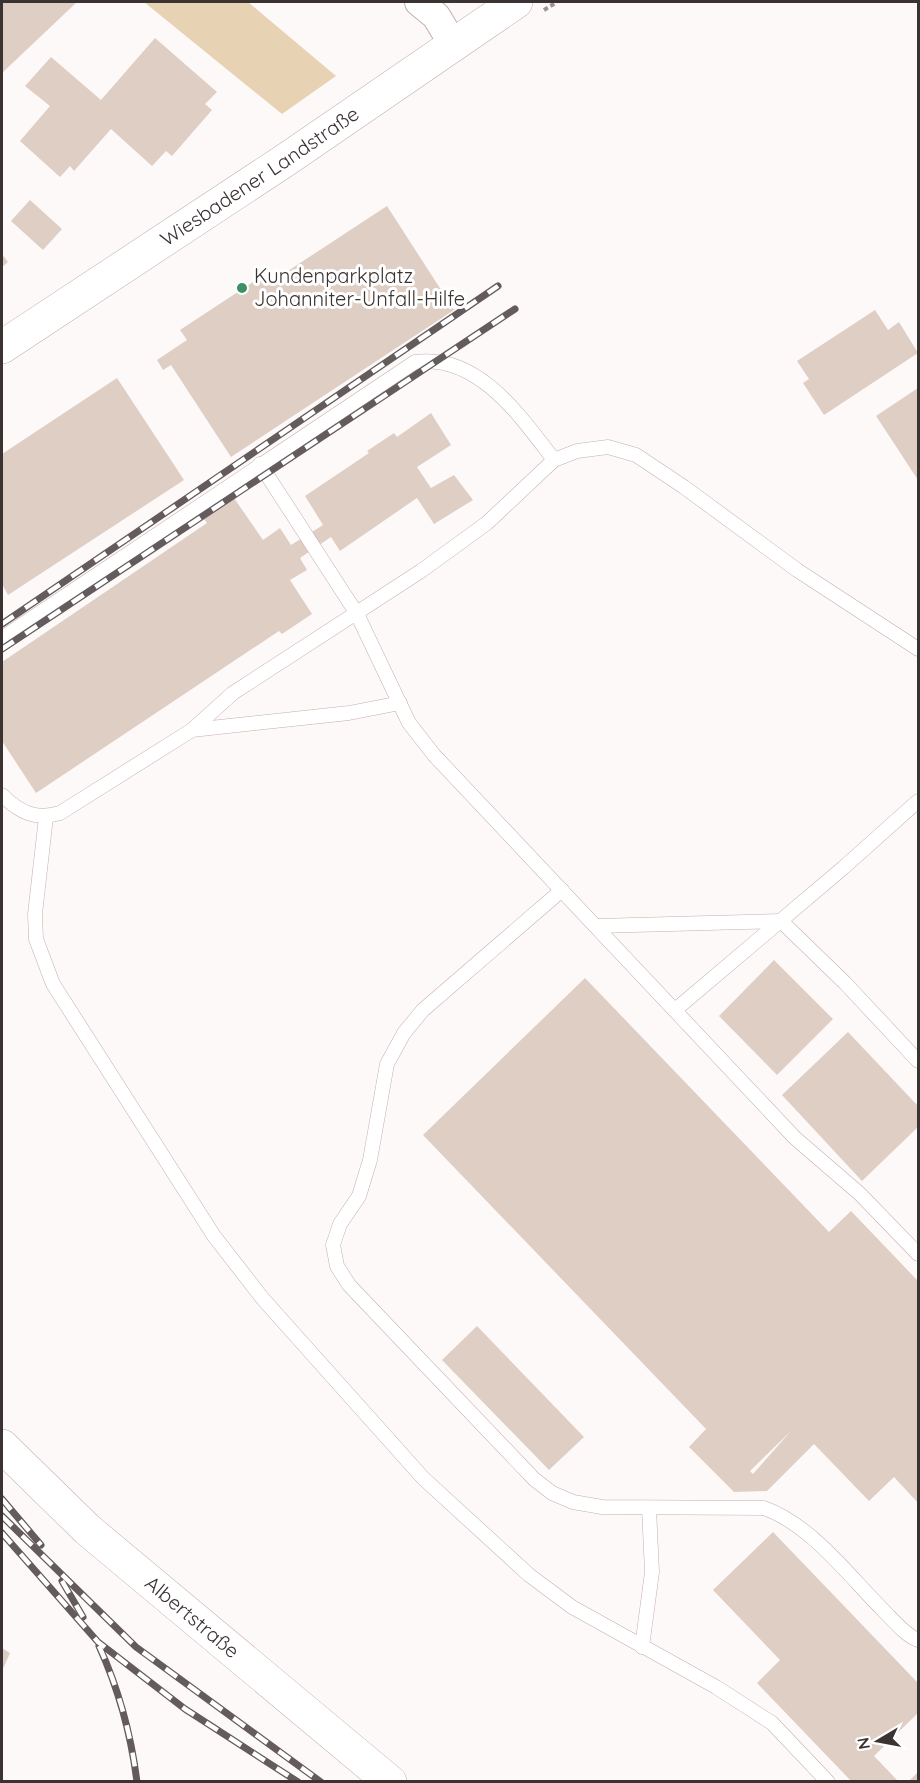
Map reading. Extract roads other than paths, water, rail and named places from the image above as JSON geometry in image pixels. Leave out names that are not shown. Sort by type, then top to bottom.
[{"type":"main road","name":"Wiesbadener Landstraße","points":[[2,347],[287,159],[516,2]]},
{"type":"main road","name":"Albertstraße","points":[[2,1446],[88,1530],[390,1782]]},
{"type":"street","points":[[419,2],[436,16],[453,44]]},
{"type":"lane","points":[[2,638],[403,368],[416,362],[429,360],[448,363],[470,373],[494,391],[519,415],[554,460]]},
{"type":"lane","points":[[2,795],[13,806],[29,815],[46,817],[60,813],[192,730],[233,693],[357,614],[488,524],[554,460],[577,451],[608,447],[636,455],[684,487],[797,570],[918,649]]},
{"type":"lane","points":[[260,464],[357,614],[409,723],[434,755],[795,1138],[860,1194],[918,1254]]},
{"type":"lane","points":[[192,730],[349,713],[400,703]]},
{"type":"lane","points":[[675,1010],[918,801]]},
{"type":"lane","points":[[46,817],[35,931],[53,984],[213,1236],[263,1299],[423,1478],[528,1575],[572,1607],[716,1687],[772,1723],[828,1782]]},
{"type":"lane","points":[[562,890],[423,1010],[404,1033],[387,1064],[370,1160],[359,1196],[340,1224],[333,1245],[337,1266],[349,1285],[534,1479],[552,1493],[573,1503],[602,1507],[764,1508],[783,1515],[803,1530],[894,1621],[918,1640]]},
{"type":"lane","points":[[596,926],[781,921],[918,1061]]},
{"type":"lane","points":[[642,1647],[652,1572],[649,1508]]},
{"type":"railway","points":[[2,624],[498,286]]},
{"type":"railway","points":[[2,649],[515,309]]},
{"type":"railway","points":[[2,1499],[41,1545]]},
{"type":"railway","points":[[2,1516],[136,1647],[321,1782]]},
{"type":"railway","points":[[2,1533],[98,1642],[185,1709],[298,1782]]},
{"type":"railway","points":[[62,1581],[83,1617]]},
{"type":"railway","points":[[99,1646],[113,1679],[123,1712],[137,1782]]},
{"type":"place","name":"Kundenparkplatz Johanniter-Unfall-Hilfe","points":[[242,288]]}]
